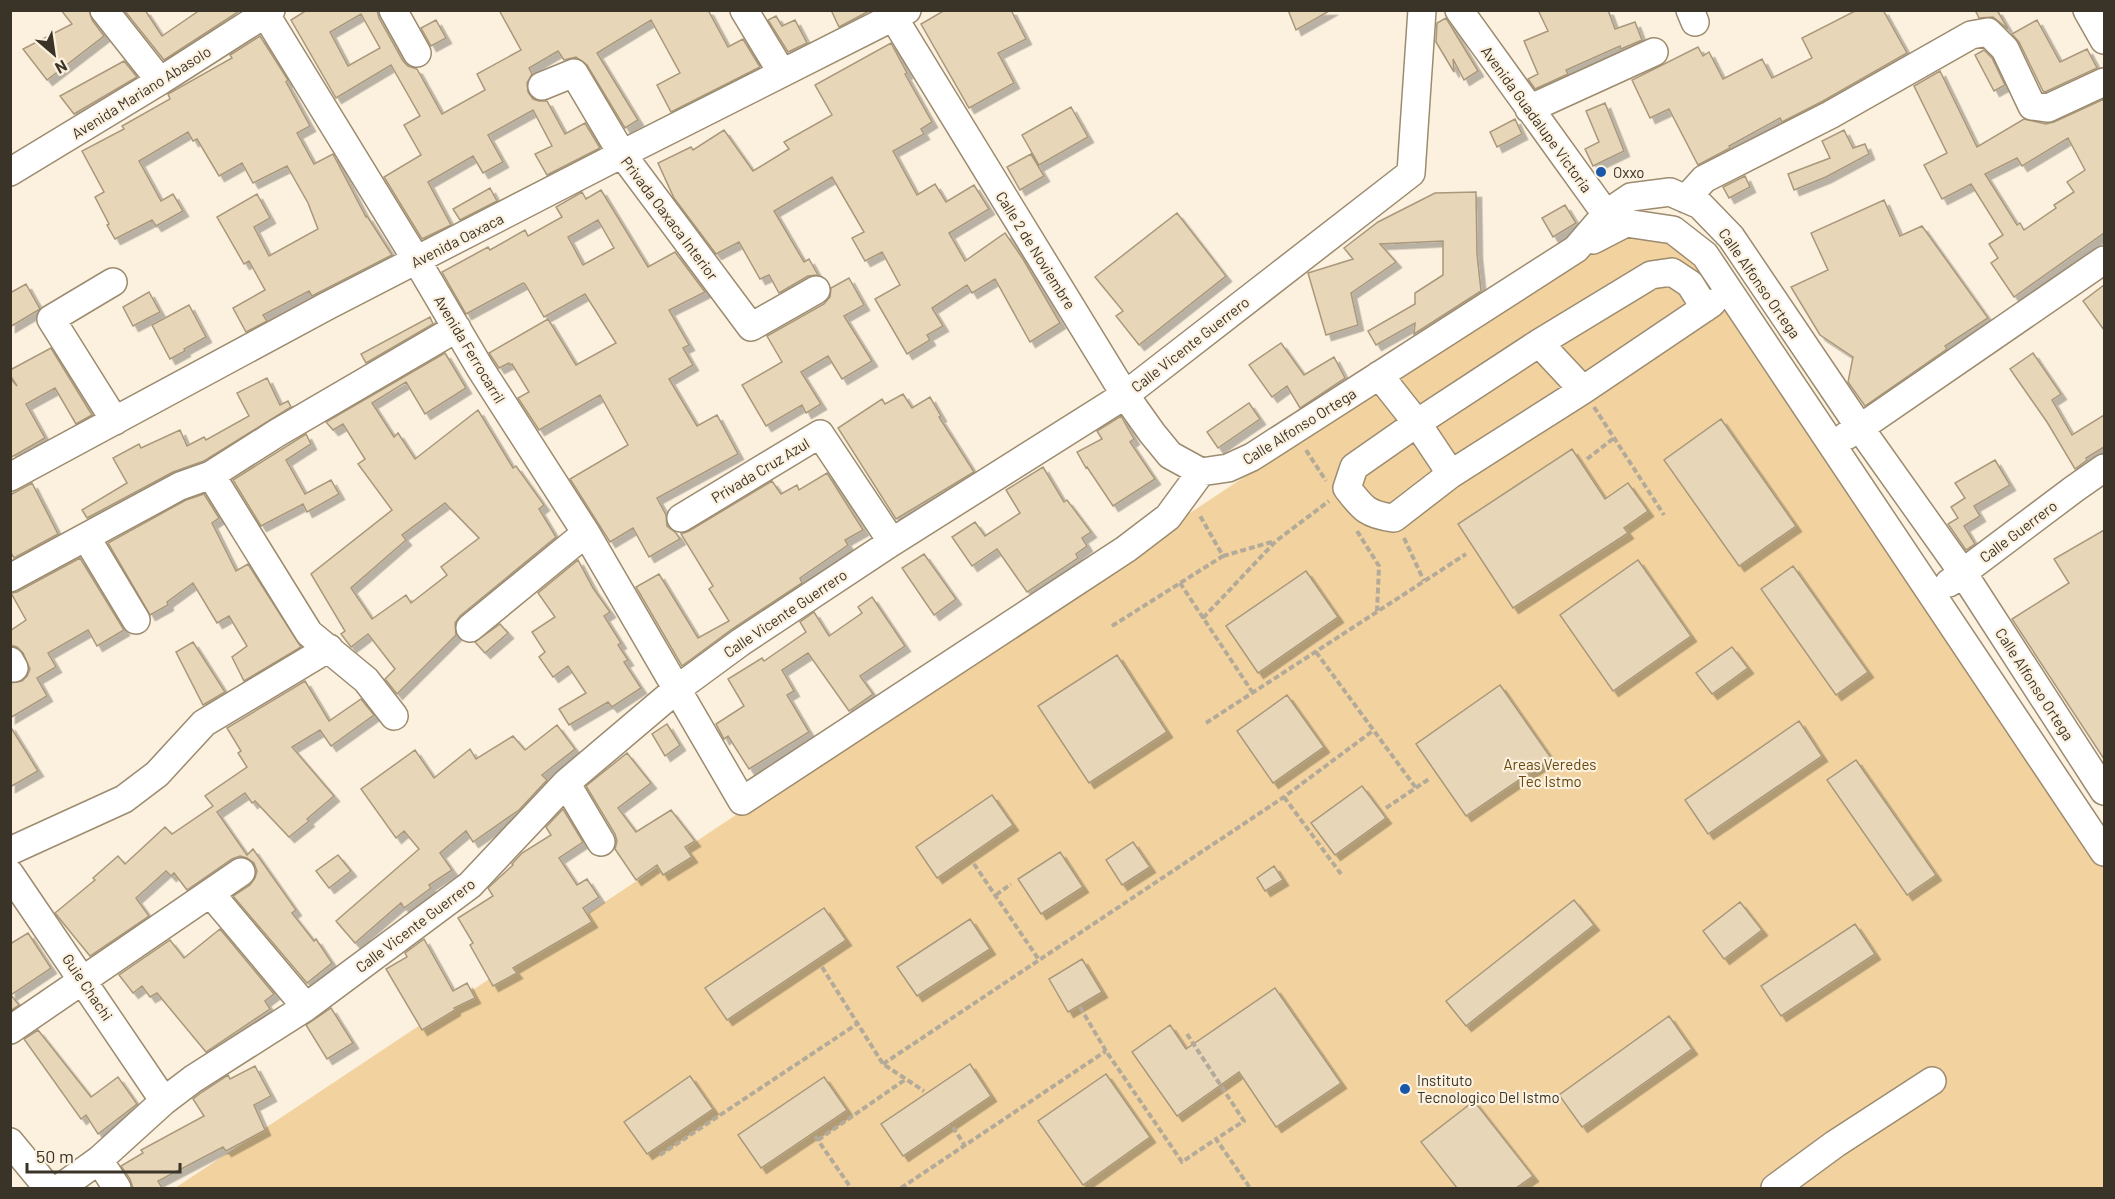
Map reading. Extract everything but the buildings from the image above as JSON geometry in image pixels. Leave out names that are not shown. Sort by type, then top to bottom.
[{"type":"street","points":[[104,10],[160,81]]},
{"type":"street","points":[[393,10],[417,52]]},
{"type":"street","points":[[744,10],[782,73]]},
{"type":"street","name":"Calle Vicente Guerrero","points":[[60,1188],[99,1160],[164,1101],[306,1007],[470,885],[567,783],[677,689],[741,642],[892,542],[1125,394],[1411,173],[1422,10]]},
{"type":"street","points":[[2087,10],[2104,40]]},
{"type":"street","name":"Avenida Mariano Abasolo","points":[[11,171],[160,81],[266,12]]},
{"type":"street","name":"Avenida Ferrocarril","points":[[266,12],[480,368],[586,533],[742,801],[1126,549],[1168,517],[1194,482]]},
{"type":"street","name":"Avenida Oaxaca","points":[[10,477],[317,312],[897,13]]},
{"type":"street","name":"Calle 2 de Noviembre","points":[[897,13],[1125,394],[1152,433],[1194,482]]},
{"type":"street","name":"Avenida Guadalupe Victoria","points":[[1469,14],[1529,109],[1611,221]]},
{"type":"street","points":[[1686,199],[1704,179],[1830,115],[1971,35],[1988,32],[2005,49],[2032,106],[2048,108],[2104,82]]},
{"type":"street","points":[[1529,109],[1653,52]]},
{"type":"street","name":"Privada Oaxaca Interior","points":[[542,86],[574,73],[622,154],[751,327],[816,290]]},
{"type":"street","name":"Calle Alfonso Ortega","points":[[1194,482],[1252,457],[1576,249],[1611,221],[1631,197],[1670,192],[1700,205],[1731,237],[1860,428],[1963,573],[2104,791]]},
{"type":"street","points":[[1611,221],[1673,230],[1705,255],[2104,852]]},
{"type":"street","points":[[1832,444],[1860,428],[2104,260]]},
{"type":"street","points":[[1672,272],[1690,284],[1709,305],[1583,390],[1451,474],[1394,518],[1376,516],[1358,503],[1347,488],[1354,467],[1539,343],[1651,275],[1672,272]]},
{"type":"street","points":[[113,282],[51,319],[114,421]]},
{"type":"street","points":[[10,578],[180,486],[211,475],[277,433],[457,328]]},
{"type":"street","points":[[1539,343],[1583,390]]},
{"type":"street","points":[[1379,375],[1417,423],[1451,474]]},
{"type":"street","name":"Privada Cruz Azul","points":[[681,518],[820,434],[892,542]]},
{"type":"street","points":[[211,475],[309,633],[366,680],[394,716]]},
{"type":"street","name":"Calle Guerrero","points":[[1933,595],[2074,489],[2101,479]]},
{"type":"street","points":[[470,628],[586,533]]},
{"type":"street","points":[[86,537],[136,620]]},
{"type":"street","points":[[10,851],[124,800],[157,774],[204,723],[329,648]]},
{"type":"street","points":[[567,783],[601,842]]},
{"type":"street","points":[[10,1030],[242,872]]},
{"type":"street","name":"Guie Chachi","points":[[10,874],[164,1101]]},
{"type":"street","points":[[211,894],[306,1007]]},
{"type":"street","points":[[1775,1188],[1835,1144],[1932,1081]]},
{"type":"street","points":[[10,1142],[48,1188]]},
{"type":"street","points":[[99,1160],[117,1188]]},
{"type":"path","points":[[1583,390],[1664,515]]},
{"type":"path","points":[[1587,459],[1614,438]]},
{"type":"path","points":[[1194,482],[1223,556]]},
{"type":"path","points":[[1203,618],[1276,541],[1347,488]]},
{"type":"path","points":[[1394,518],[1424,581]]},
{"type":"path","points":[[1112,626],[1223,556],[1276,541]]},
{"type":"path","points":[[1206,723],[1466,554]]},
{"type":"path","points":[[1180,583],[1253,693]]},
{"type":"path","points":[[1316,652],[1416,788]]},
{"type":"path","points":[[883,1064],[1284,797],[1374,730]]},
{"type":"path","points":[[1386,808],[1429,779]]},
{"type":"path","points":[[1284,797],[1341,874]]},
{"type":"path","points":[[974,864],[1039,960]]},
{"type":"path","points":[[996,896],[1011,885]]},
{"type":"path","points":[[822,967],[883,1064],[924,1091]]},
{"type":"path","points":[[1080,1007],[1106,1051],[1182,1162],[1244,1121],[1187,1034]]},
{"type":"path","points":[[660,1155],[857,1024]]},
{"type":"path","points":[[901,1188],[1106,1051]]},
{"type":"path","points":[[851,1188],[816,1138],[906,1079]]},
{"type":"path","points":[[953,1127],[965,1146]]},
{"type":"path","points":[[1216,1139],[1250,1188]]},
{"type":"green space","name":"Areas Veredes Tec Istmo","points":[[1626,223],[1673,230],[2104,854],[2104,1188],[175,1188]]},
{"type":"place","name":"Oxxo","points":[[1601,172]]},
{"type":"place","name":"Instituto Tecnologico Del Istmo","points":[[1405,1089]]}]
